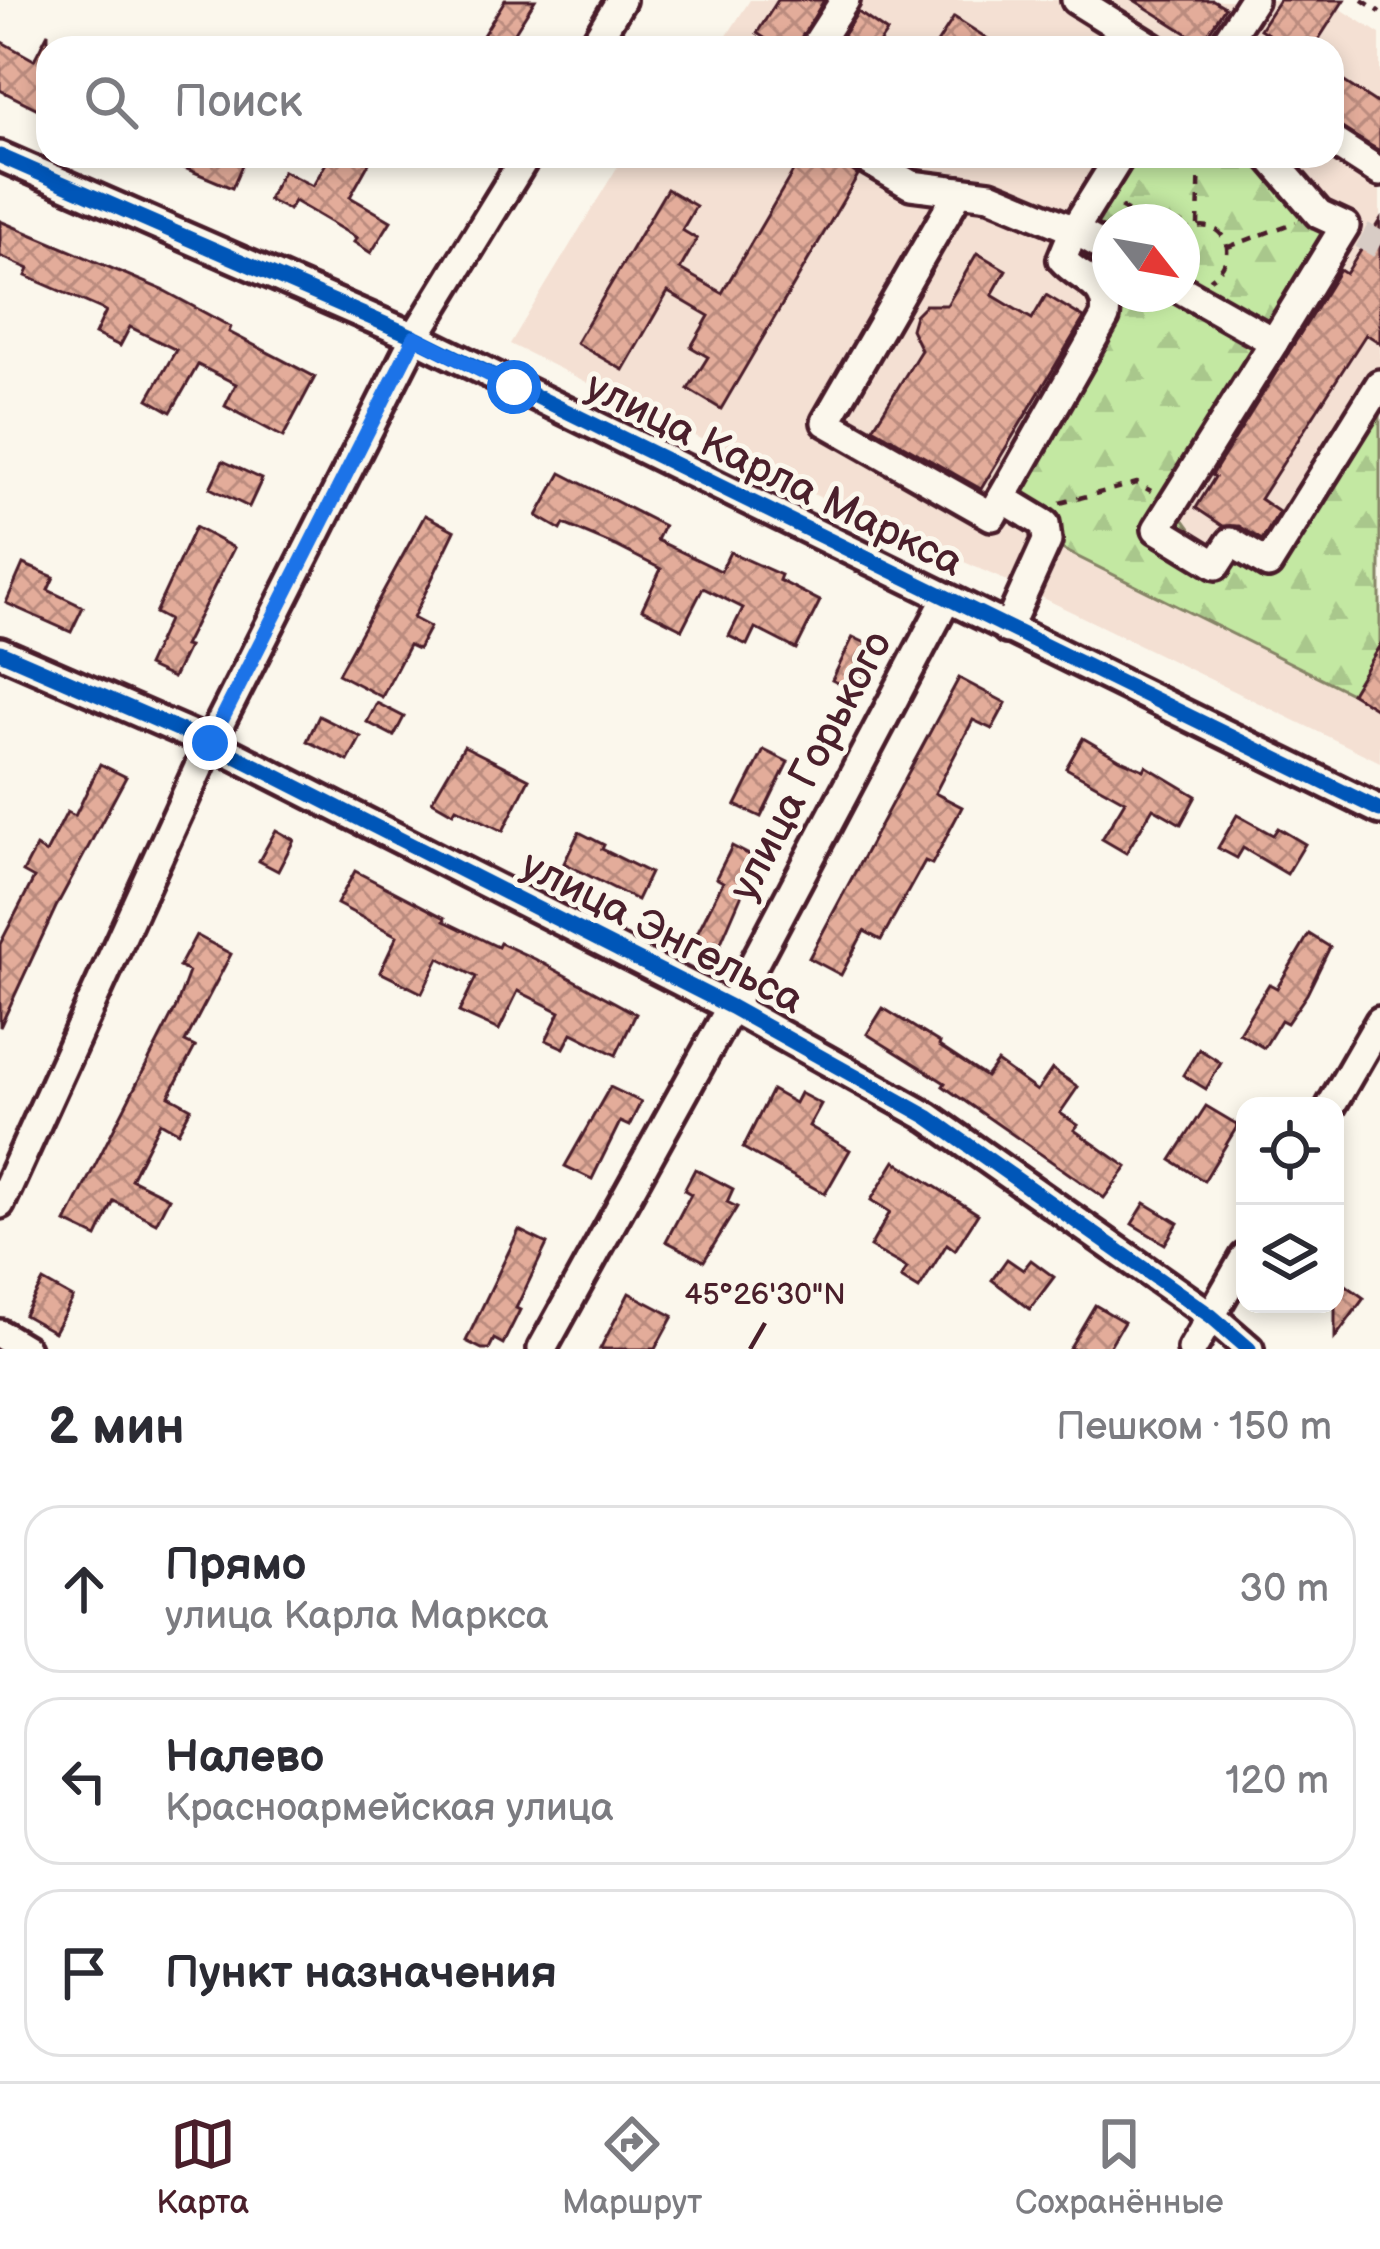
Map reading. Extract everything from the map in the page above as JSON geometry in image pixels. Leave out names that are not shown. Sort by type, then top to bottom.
[{"type":"street","points":[[599,36],[621,0]]},
{"type":"street","points":[[822,36],[845,0]]},
{"type":"street","points":[[1076,0],[1134,36]]},
{"type":"street","points":[[1230,36],[1253,0]]},
{"type":"street","points":[[1344,149],[1380,172]]},
{"type":"street","name":"улица Карла Маркса","points":[[0,156],[415,337],[1380,810]]},
{"type":"street","points":[[0,1204],[210,743],[415,337],[519,168]]},
{"type":"street","points":[[882,168],[911,185],[990,195],[1092,240]]},
{"type":"street","points":[[959,191],[826,422],[992,516],[1105,317],[1103,290],[1062,259],[1113,168]]},
{"type":"street","points":[[1279,168],[1319,214],[1354,231],[1274,342],[1157,529],[1216,565],[1231,542],[1268,564],[1380,384]]},
{"type":"street","points":[[1200,295],[1274,342]]},
{"type":"street","points":[[1005,493],[1045,524],[1047,541],[1007,629]]},
{"type":"street","name":"улица Горького","points":[[542,1349],[946,600]]},
{"type":"street","name":"улица Энгельса","points":[[0,652],[210,743],[731,1006],[928,1117],[1211,1316],[1249,1349]]},
{"type":"street","points":[[1336,1097],[1380,1021]]},
{"type":"street","points":[[1192,1349],[1236,1273]]},
{"type":"street","points":[[0,1334],[26,1349]]},
{"type":"path","points":[[1362,0],[1380,12]]},
{"type":"path","points":[[1199,204],[1200,168]]},
{"type":"path","points":[[1228,247],[1319,214]]},
{"type":"path","points":[[1200,225],[1222,234],[1228,247],[1221,271],[1200,283]]},
{"type":"path","points":[[1105,317],[1119,312]]},
{"type":"path","points":[[1005,493],[1043,508],[1137,483],[1172,504]]},
{"type":"shaded area","points":[[750,0],[1327,0],[1380,34],[1380,762],[1033,593],[795,486],[510,344],[617,168],[1344,168],[1344,36],[727,36]]},
{"type":"green space","points":[[1115,168],[1282,168],[1345,226],[1172,504],[1216,564],[1231,542],[1268,564],[1380,384],[1380,645],[1351,693],[1056,546],[1008,488],[1105,317],[1101,312],[1200,312],[1200,204],[1098,204]]},
{"type":"green space","points":[[1092,217],[1092,299],[1069,268]]},
{"type":"building","points":[[505,0],[535,0],[512,36],[482,36]]},
{"type":"building","points":[[778,0],[824,0],[803,36],[757,33]]},
{"type":"building","points":[[1134,0],[1213,0],[1225,7],[1206,36],[1191,36]]},
{"type":"building","points":[[1279,0],[1344,0],[1321,36],[1271,36],[1260,29]]},
{"type":"building","points":[[858,12],[887,32],[884,36],[843,36]]},
{"type":"building","points":[[954,17],[983,36],[942,36]]},
{"type":"building","points":[[0,41],[34,60],[36,56],[36,108],[0,90]]},
{"type":"building","points":[[1344,82],[1380,105],[1380,151],[1344,130]]},
{"type":"building","points":[[184,168],[241,168],[232,188]]},
{"type":"building","points":[[323,168],[366,168],[350,197],[391,221],[371,253],[354,242],[357,238],[294,201],[289,210],[268,200],[283,171],[313,186]]},
{"type":"building","points":[[795,168],[849,168],[858,175],[721,409],[688,389],[708,357],[691,347],[709,316],[668,292],[623,370],[576,343],[667,189],[696,206],[682,230],[697,239],[680,269],[722,293]]},
{"type":"building","points":[[1380,220],[1380,343],[1366,334],[1260,499],[1279,512],[1262,540],[1239,526],[1223,526],[1196,508],[1212,475],[1340,270],[1346,274]]},
{"type":"building","points":[[0,221],[163,290],[231,327],[229,332],[315,377],[283,437],[225,406],[236,384],[198,365],[171,412],[148,399],[176,350],[130,327],[120,346],[95,334],[106,311],[26,276],[29,269],[0,256]]},
{"type":"building","points":[[977,253],[1006,270],[992,295],[1032,319],[1046,295],[1084,318],[981,489],[873,428],[921,350],[911,329],[915,315],[925,305],[947,305]]},
{"type":"building","points":[[223,461],[262,479],[249,507],[210,488]]},
{"type":"building","points":[[561,473],[664,526],[657,540],[721,571],[730,552],[781,575],[779,580],[820,601],[796,649],[755,628],[747,645],[729,636],[743,608],[703,588],[682,629],[642,609],[661,569],[537,516]]},
{"type":"building","points":[[425,515],[455,531],[413,618],[430,627],[418,649],[409,645],[382,697],[338,674]]},
{"type":"building","points":[[195,527],[234,548],[184,646],[188,647],[173,678],[147,666],[168,620],[155,613]]},
{"type":"building","points":[[23,564],[54,577],[48,590],[83,607],[71,632],[6,603]]},
{"type":"building","points":[[853,637],[878,649],[856,692],[832,680]]},
{"type":"building","points":[[1380,645],[1380,711],[1351,693]]},
{"type":"building","points":[[959,678],[1006,703],[992,729],[973,720],[935,793],[962,807],[932,864],[925,861],[881,940],[864,931],[841,975],[809,958]]},
{"type":"building","points":[[377,703],[404,717],[394,736],[367,722]]},
{"type":"building","points":[[319,716],[361,737],[348,761],[307,741]]},
{"type":"building","points":[[1083,738],[1119,759],[1144,770],[1146,766],[1196,796],[1181,824],[1153,808],[1126,853],[1102,839],[1125,801],[1066,768]]},
{"type":"building","points":[[464,746],[529,779],[503,831],[432,801]]},
{"type":"building","points":[[764,750],[788,762],[761,817],[736,805]]},
{"type":"building","points":[[100,764],[126,777],[56,907],[0,1027],[0,944],[34,878],[23,872],[36,847],[46,853],[67,812],[75,816]]},
{"type":"building","points":[[1237,815],[1273,835],[1278,828],[1305,844],[1287,874],[1243,848],[1237,858],[1218,848]]},
{"type":"building","points":[[276,830],[294,840],[278,871],[259,861]]},
{"type":"building","points":[[579,832],[650,873],[637,900],[564,863]]},
{"type":"building","points":[[732,846],[757,859],[719,947],[696,935],[723,882],[716,878]]},
{"type":"building","points":[[355,871],[444,921],[535,959],[636,1014],[616,1055],[572,1033],[564,1048],[546,1040],[560,1012],[518,991],[499,1030],[459,1012],[476,977],[439,958],[422,993],[380,972],[397,936],[337,904]]},
{"type":"building","points":[[1309,934],[1330,947],[1307,994],[1287,1023],[1281,1020],[1264,1048],[1239,1033],[1269,984],[1277,988]]},
{"type":"building","points":[[196,935],[231,954],[185,1042],[195,1047],[169,1096],[191,1108],[178,1132],[160,1122],[131,1179],[169,1198],[156,1223],[114,1201],[97,1237],[66,1222],[176,1007],[189,972],[179,967]]},
{"type":"building","points":[[883,1008],[986,1077],[997,1062],[1037,1091],[1052,1069],[1078,1087],[1060,1113],[1078,1125],[1074,1130],[1127,1167],[1104,1198],[943,1086],[945,1083],[867,1034]]},
{"type":"building","points":[[1199,1049],[1221,1063],[1206,1089],[1183,1075]]},
{"type":"building","points":[[610,1087],[641,1102],[629,1126],[620,1122],[592,1179],[565,1166]]},
{"type":"building","points":[[772,1090],[795,1103],[800,1093],[821,1104],[809,1126],[850,1150],[825,1194],[743,1148]]},
{"type":"building","points":[[1206,1106],[1236,1124],[1204,1181],[1171,1160]]},
{"type":"building","points":[[895,1161],[978,1214],[955,1250],[947,1244],[919,1289],[901,1278],[907,1268],[870,1247],[890,1212],[871,1200]]},
{"type":"building","points":[[695,1169],[733,1189],[727,1202],[737,1207],[704,1261],[666,1241],[691,1194],[684,1190]]},
{"type":"building","points":[[1145,1203],[1178,1223],[1165,1244],[1132,1224]]},
{"type":"building","points":[[519,1230],[547,1244],[503,1344],[494,1339],[489,1349],[482,1349],[466,1341]]},
{"type":"building","points":[[1007,1259],[1023,1270],[1031,1260],[1054,1277],[1030,1309],[992,1280]]},
{"type":"building","points":[[43,1281],[73,1298],[54,1332],[24,1315]]},
{"type":"building","points":[[1344,1284],[1364,1298],[1335,1338],[1335,1313],[1344,1313]]},
{"type":"building","points":[[629,1293],[673,1316],[655,1349],[600,1349]]},
{"type":"building","points":[[1095,1305],[1124,1322],[1108,1349],[1069,1349]]},
{"type":"tunnel","points":[[1362,235],[1380,245]]},
{"type":"cycle path","points":[[0,156],[415,337],[1380,810]]},
{"type":"cycle path","points":[[0,652],[210,743],[731,1007],[928,1117],[1211,1316],[1249,1349]]},
{"type":"route","points":[[210,743],[415,337],[514,387]]}]
